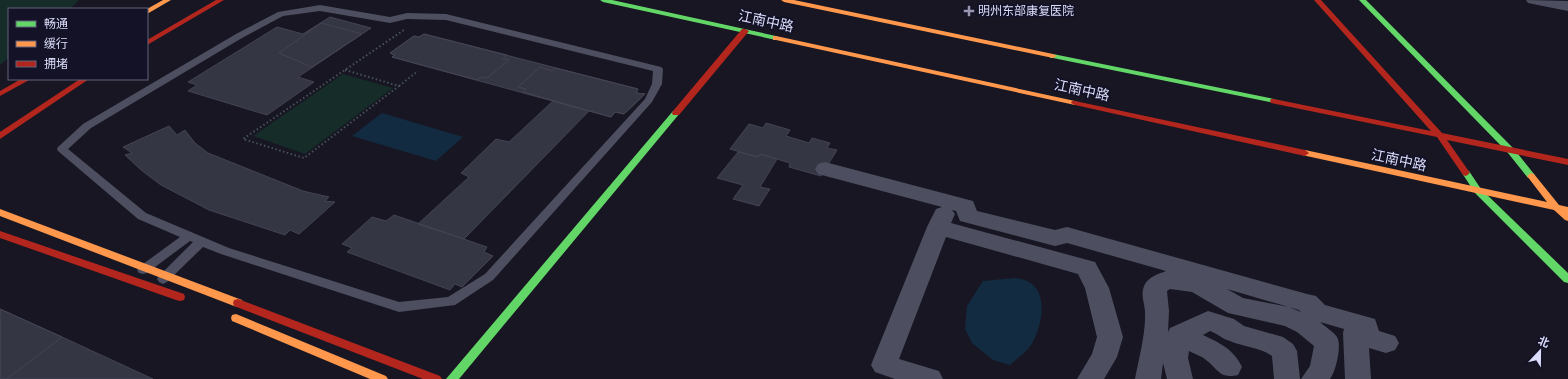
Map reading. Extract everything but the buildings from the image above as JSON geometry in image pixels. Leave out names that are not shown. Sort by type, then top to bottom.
[{"type":"main road","points":[[148,11],[168,0]]},
{"type":"main road","points":[[148,42],[221,0]]},
{"type":"main road","name":"江南中路","points":[[603,0],[1568,210]]},
{"type":"main road","name":"江南中路","points":[[784,0],[1568,162]]},
{"type":"main road","points":[[1317,0],[1441,136],[1478,191],[1568,279]]},
{"type":"main road","points":[[1362,0],[1511,151],[1556,207],[1568,218]]},
{"type":"main road","points":[[452,379],[745,31]]},
{"type":"main road","points":[[0,94],[25,80]]},
{"type":"main road","points":[[0,136],[84,80]]},
{"type":"main road","points":[[0,212],[436,379]]},
{"type":"main road","points":[[0,234],[189,300]]},
{"type":"main road","points":[[224,313],[382,379]]},
{"type":"street","points":[[1534,0],[1568,6]]},
{"type":"street","points":[[825,169],[965,206],[968,216],[965,224],[1095,260]]},
{"type":"street","points":[[930,379],[882,372],[948,202]]},
{"type":"street","points":[[968,216],[1055,238],[1067,235],[1307,303],[1317,312],[1366,326],[1377,341],[1355,334],[1358,379]]},
{"type":"street","points":[[938,227],[1087,268],[1097,288],[1110,337],[1104,357],[1090,379]]},
{"type":"street","points":[[1148,379],[1157,311],[1154,294],[1156,286],[1166,280],[1198,284],[1237,306],[1289,317],[1306,325],[1327,342],[1322,370],[1314,379]]},
{"type":"street","points":[[1179,335],[1208,321],[1225,326],[1238,334],[1274,344],[1284,351],[1287,379]]},
{"type":"street","points":[[1179,335],[1215,352],[1229,367]]},
{"type":"street","points":[[1179,335],[1174,358],[1180,379]]},
{"type":"lane","points":[[320,8],[390,20],[406,16],[424,17],[446,17],[658,69],[657,84],[650,100],[489,277],[451,302],[400,307],[306,278],[189,236],[142,216],[62,149],[87,126],[239,36],[281,14],[320,8]]},
{"type":"lane","points":[[131,280],[189,236]]},
{"type":"lane","points":[[153,288],[202,241]]},
{"type":"path","points":[[418,71],[304,158],[243,139],[424,17]]},
{"type":"path","points":[[345,70],[399,86]]},
{"type":"green space","points":[[0,0],[79,0],[71,8],[8,8],[8,59],[0,65]]},
{"type":"green space","points":[[343,74],[393,88],[305,154],[253,136]]},
{"type":"water","points":[[382,113],[463,137],[436,161],[352,136]]},
{"type":"water","points":[[1015,278],[1026,280],[1034,286],[1039,294],[1042,313],[1037,332],[1029,348],[1010,365],[993,360],[972,343],[965,329],[967,306],[983,281]]},
{"type":"traffic: fast","points":[[603,0],[776,38]]},
{"type":"traffic: fast","points":[[1362,0],[1511,151],[1531,176]]},
{"type":"traffic: fast","points":[[1053,56],[1274,101]]},
{"type":"traffic: fast","points":[[452,379],[676,113]]},
{"type":"traffic: fast","points":[[1466,173],[1478,191],[1568,279]]},
{"type":"traffic: slow","points":[[148,11],[168,0]]},
{"type":"traffic: slow","points":[[784,0],[1053,56]]},
{"type":"traffic: slow","points":[[776,38],[1075,103]]},
{"type":"traffic: slow","points":[[1305,153],[1568,210]]},
{"type":"traffic: slow","points":[[1531,176],[1556,207],[1568,218]]},
{"type":"traffic: slow","points":[[0,212],[238,303]]},
{"type":"traffic: slow","points":[[236,318],[382,379]]},
{"type":"traffic: jam","points":[[148,42],[221,0]]},
{"type":"traffic: jam","points":[[1317,0],[1441,137],[1466,173]]},
{"type":"traffic: jam","points":[[676,113],[745,31]]},
{"type":"traffic: jam","points":[[0,94],[25,80]]},
{"type":"traffic: jam","points":[[0,136],[84,80]]},
{"type":"traffic: jam","points":[[1274,101],[1568,162]]},
{"type":"traffic: jam","points":[[1075,103],[1305,153]]},
{"type":"traffic: jam","points":[[0,234],[180,297]]},
{"type":"traffic: jam","points":[[238,303],[436,379]]},
{"type":"place","name":"明州东部康复医院","points":[[969,11]]}]
